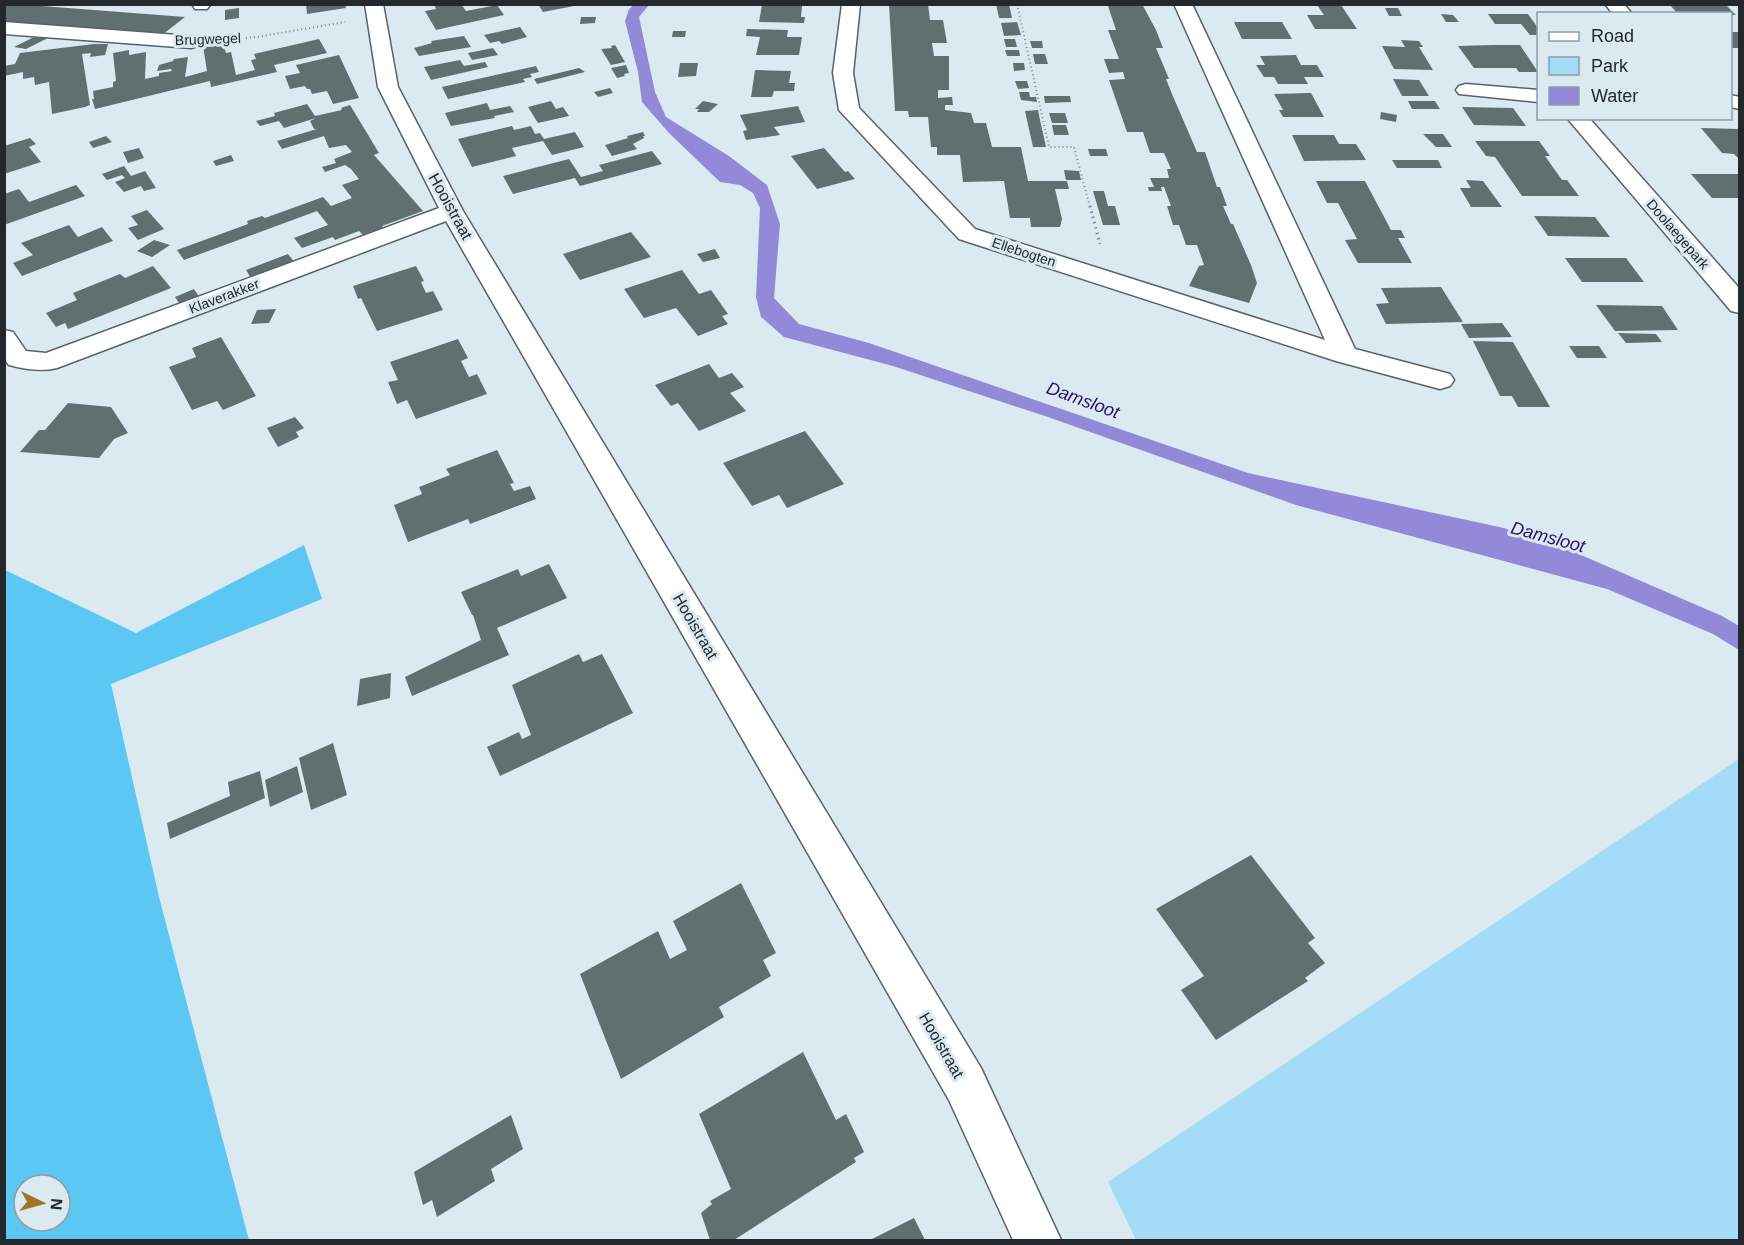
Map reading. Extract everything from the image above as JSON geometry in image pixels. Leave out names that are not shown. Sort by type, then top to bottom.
[{"type":"street","name":"Ellebogten","points":[[851,4],[843,73],[849,110],[967,234],[1345,355],[1440,380]]},
{"type":"street","points":[[1184,4],[1345,355]]},
{"type":"street","name":"Hooistraat","points":[[374,10],[388,87],[452,211],[965,1084],[1037,1240]]},
{"type":"street","name":"Brugwegel","points":[[4,28],[191,42]]},
{"type":"street","points":[[1466,90],[1537,96]]},
{"type":"street","name":"Doolaegepark","points":[[1579,120],[1740,305]]},
{"type":"street","name":"Doolaegepark","points":[[1598,120],[1594,125],[1616,163]]},
{"type":"street","name":"Klaverakker","points":[[4,338],[18,359],[48,362],[452,211]]},
{"type":"path","points":[[1017,4],[1049,147],[1074,147],[1109,279]]},
{"type":"path","name":"Brugwegel","points":[[191,42],[257,37],[374,10]]},
{"type":"green space","points":[[1739,759],[1739,1240],[1136,1240],[1108,1182]]},
{"type":"shaded area","points":[[304,545],[322,599],[111,684],[159,897],[249,1240],[5,1240],[5,570],[136,633]]},
{"type":"water","points":[[635,4],[649,5],[639,17],[655,92],[666,117],[729,156],[767,185],[780,224],[774,298],[799,324],[869,343],[1248,473],[1504,528],[1574,552],[1722,616],[1739,626],[1739,650],[1713,634],[1607,589],[1296,505],[1048,417],[893,366],[784,337],[761,317],[756,297],[760,208],[753,193],[740,185],[720,182],[669,133],[642,102],[638,72],[625,21],[629,9]]},
{"type":"building","points":[[4,4],[185,17],[162,35],[4,23]]},
{"type":"building","points":[[306,4],[345,4],[346,8],[307,14]]},
{"type":"building","points":[[434,4],[461,4],[466,11],[497,5],[504,15],[436,30],[425,11],[436,9]]},
{"type":"building","points":[[538,4],[574,4],[574,6],[543,12]]},
{"type":"building","points":[[889,4],[928,4],[930,20],[943,20],[947,43],[932,43],[934,56],[949,56],[949,90],[938,90],[938,98],[952,97],[953,105],[945,105],[945,110],[971,113],[974,123],[986,123],[992,147],[1021,147],[1028,181],[1067,181],[1069,189],[1055,189],[1062,219],[1060,227],[1031,227],[1030,218],[1010,218],[1004,181],[963,182],[960,155],[937,155],[937,147],[931,147],[928,117],[909,117],[908,111],[895,111]]},
{"type":"building","points":[[996,4],[1009,4],[1012,18],[999,18]]},
{"type":"building","points":[[1111,4],[1142,4],[1156,30],[1163,48],[1156,48],[1169,79],[1166,79],[1172,94],[1197,152],[1205,152],[1217,187],[1220,187],[1227,206],[1223,206],[1251,265],[1257,283],[1249,303],[1189,286],[1199,266],[1204,265],[1197,245],[1186,245],[1179,225],[1173,225],[1167,206],[1171,206],[1164,187],[1161,187],[1162,191],[1149,191],[1148,187],[1154,187],[1150,178],[1169,178],[1167,169],[1171,169],[1164,153],[1150,153],[1143,132],[1127,132],[1109,80],[1125,79],[1123,72],[1109,73],[1104,59],[1119,59],[1108,30],[1116,30],[1108,6]]},
{"type":"building","points":[[1669,4],[1725,4],[1736,15],[1732,15],[1732,12],[1676,12]]},
{"type":"building","points":[[762,5],[802,6],[801,17],[805,17],[804,23],[759,22]]},
{"type":"building","points":[[1317,5],[1341,5],[1357,29],[1315,29],[1307,15],[1324,15]]},
{"type":"building","points":[[239,8],[239,18],[225,20],[225,10]]},
{"type":"building","points":[[1385,8],[1398,8],[1402,16],[1389,16]]},
{"type":"building","points":[[1441,14],[1453,15],[1459,22],[1446,22]]},
{"type":"building","points":[[1488,14],[1528,14],[1537,27],[1537,35],[1530,35],[1521,24],[1495,24]]},
{"type":"building","points":[[581,17],[596,17],[595,23],[580,24]]},
{"type":"building","points":[[1017,22],[1021,35],[1004,36],[1001,23]]},
{"type":"building","points":[[1234,22],[1282,22],[1292,39],[1242,39]]},
{"type":"building","points":[[520,27],[527,37],[502,44],[499,41],[490,43],[484,35]]},
{"type":"building","points":[[747,29],[788,30],[787,37],[802,37],[799,55],[756,55],[760,37],[746,36]]},
{"type":"building","points":[[673,31],[686,31],[685,37],[672,37]]},
{"type":"building","points":[[1732,32],[1740,32],[1740,48],[1732,48]]},
{"type":"building","points":[[38,35],[48,38],[26,49],[14,47]]},
{"type":"building","points":[[464,36],[471,47],[419,56],[414,48],[432,43],[431,41]]},
{"type":"building","points":[[319,39],[327,53],[274,65],[277,72],[211,87],[210,81],[95,109],[92,99],[94,99],[93,91],[113,87],[113,82],[116,81],[113,53],[129,50],[129,55],[146,52],[145,79],[172,71],[171,69],[157,71],[159,65],[188,57],[185,77],[207,71],[203,46],[223,43],[226,53],[231,52],[236,75],[255,70],[251,60],[256,59],[254,54]]},
{"type":"building","points":[[1004,39],[1015,39],[1017,47],[1006,47]]},
{"type":"building","points":[[1401,40],[1419,41],[1423,47],[1419,47],[1433,70],[1394,69],[1382,46],[1405,47]]},
{"type":"building","points":[[1030,41],[1042,41],[1043,48],[1032,48]]},
{"type":"building","points":[[108,44],[105,55],[90,57],[91,53],[82,54],[90,105],[85,107],[52,114],[49,82],[35,85],[34,77],[23,79],[23,72],[4,76],[4,66],[15,64],[20,53]]},
{"type":"building","points":[[615,45],[625,62],[611,65],[601,49],[612,48],[611,46]]},
{"type":"building","points":[[1520,45],[1537,72],[1519,72],[1516,68],[1474,68],[1458,46]]},
{"type":"building","points":[[493,48],[498,55],[472,60],[468,53]]},
{"type":"building","points":[[1005,50],[1019,50],[1020,56],[1007,56]]},
{"type":"building","points":[[1033,54],[1045,54],[1048,64],[1035,64]]},
{"type":"building","points":[[339,55],[359,98],[333,104],[327,91],[312,94],[305,86],[290,89],[285,76],[300,73],[296,65]]},
{"type":"building","points":[[1296,55],[1301,65],[1317,65],[1324,77],[1304,77],[1308,84],[1278,84],[1274,77],[1264,77],[1256,65],[1265,65],[1260,56]]},
{"type":"building","points":[[460,60],[464,66],[485,62],[488,67],[431,80],[424,67]]},
{"type":"building","points":[[680,63],[698,63],[696,76],[678,77]]},
{"type":"building","points":[[1013,63],[1024,63],[1025,70],[1014,71]]},
{"type":"building","points":[[626,65],[629,73],[617,78],[611,68]]},
{"type":"building","points":[[536,66],[539,72],[523,79],[525,82],[448,99],[442,87]]},
{"type":"building","points":[[579,68],[585,72],[537,84],[534,79]]},
{"type":"building","points":[[755,70],[791,71],[789,83],[795,83],[794,91],[774,91],[772,97],[751,97]]},
{"type":"building","points":[[1393,79],[1419,80],[1429,96],[1402,96]]},
{"type":"building","points":[[1015,81],[1027,81],[1029,88],[1018,89]]},
{"type":"building","points":[[610,88],[613,93],[598,97],[594,92]]},
{"type":"building","points":[[1019,92],[1029,92],[1030,97],[1036,97],[1037,102],[1021,100]]},
{"type":"building","points":[[1311,93],[1324,117],[1283,117],[1279,110],[1283,110],[1274,94]]},
{"type":"building","points":[[1044,96],[1070,96],[1071,102],[1045,103]]},
{"type":"building","points":[[551,101],[556,109],[563,107],[569,116],[538,123],[528,107]]},
{"type":"building","points":[[703,101],[718,104],[709,112],[697,112],[699,109],[695,109]]},
{"type":"building","points":[[1408,101],[1435,101],[1440,109],[1412,109]]},
{"type":"building","points":[[487,103],[490,110],[510,106],[514,112],[451,126],[445,113]]},
{"type":"building","points":[[307,104],[315,116],[342,110],[341,108],[350,105],[379,153],[374,155],[423,211],[382,226],[385,230],[365,237],[359,231],[302,248],[294,238],[328,225],[317,211],[184,260],[177,250],[248,224],[247,221],[262,216],[265,218],[323,197],[331,206],[352,198],[342,185],[359,179],[351,169],[345,165],[325,172],[322,167],[336,163],[334,159],[352,152],[346,145],[329,148],[324,136],[282,149],[277,141],[317,129],[314,129],[310,121],[316,118],[284,128],[279,121],[260,126],[256,121],[275,116],[274,113]]},
{"type":"building","points":[[798,106],[805,122],[774,127],[780,135],[746,140],[743,131],[747,130],[740,115]]},
{"type":"building","points":[[1462,107],[1513,108],[1526,126],[1474,125]]},
{"type":"building","points":[[1038,110],[1046,147],[1033,147],[1025,111]]},
{"type":"building","points":[[1381,112],[1397,115],[1396,122],[1380,119]]},
{"type":"building","points":[[1049,113],[1065,113],[1068,123],[1052,123]]},
{"type":"building","points":[[1052,125],[1066,125],[1069,135],[1054,135]]},
{"type":"building","points":[[512,126],[514,130],[531,126],[535,134],[540,133],[544,139],[575,132],[584,147],[552,155],[543,141],[512,148],[516,156],[472,167],[458,139]]},
{"type":"building","points":[[1701,128],[1740,129],[1740,160],[1734,154],[1722,153]]},
{"type":"building","points":[[643,132],[644,138],[633,144],[637,149],[612,156],[605,145],[628,138],[627,136]]},
{"type":"building","points":[[1423,134],[1443,134],[1452,147],[1436,147]]},
{"type":"building","points":[[1292,135],[1334,135],[1339,144],[1356,144],[1366,160],[1304,161]]},
{"type":"building","points":[[106,136],[112,142],[93,148],[89,142]]},
{"type":"building","points":[[30,138],[36,144],[29,147],[41,162],[4,174],[4,146]]},
{"type":"building","points":[[1475,141],[1539,141],[1550,156],[1545,156],[1562,180],[1567,180],[1579,196],[1522,196],[1495,157],[1486,156]]},
{"type":"building","points":[[139,148],[144,158],[128,163],[123,152]]},
{"type":"building","points":[[824,148],[845,172],[848,171],[855,179],[817,189],[791,156]]},
{"type":"building","points":[[1088,149],[1106,149],[1108,156],[1090,156]]},
{"type":"building","points":[[652,151],[662,164],[580,186],[575,178],[513,194],[503,176],[569,159],[581,177],[603,171],[599,165]]},
{"type":"building","points":[[231,155],[234,161],[216,166],[213,161]]},
{"type":"building","points":[[1392,160],[1438,160],[1442,168],[1397,168]]},
{"type":"building","points":[[124,166],[131,176],[145,171],[156,188],[144,191],[141,186],[124,192],[115,182],[125,178],[122,175],[107,180],[102,174]]},
{"type":"building","points":[[1064,170],[1079,171],[1081,180],[1066,180]]},
{"type":"building","points":[[1691,174],[1740,174],[1740,198],[1712,198]]},
{"type":"building","points":[[1466,180],[1483,181],[1502,207],[1471,207],[1460,188],[1471,188]]},
{"type":"building","points":[[1316,181],[1365,181],[1391,230],[1401,230],[1405,238],[1398,238],[1412,263],[1358,263],[1345,240],[1357,239],[1338,203],[1327,203]]},
{"type":"building","points":[[76,185],[85,196],[4,225],[4,194],[19,189],[29,202]]},
{"type":"building","points":[[1093,191],[1104,191],[1108,206],[1115,206],[1120,225],[1103,225]]},
{"type":"building","points":[[147,210],[164,229],[138,240],[128,228],[138,225],[131,216]]},
{"type":"building","points":[[1534,216],[1595,217],[1610,237],[1548,236]]},
{"type":"building","points":[[69,225],[78,237],[102,227],[113,241],[22,276],[13,263],[33,255],[21,243]]},
{"type":"building","points":[[631,232],[651,257],[580,280],[563,254]]},
{"type":"building","points":[[154,240],[170,245],[152,257],[137,251]]},
{"type":"building","points":[[715,249],[720,258],[703,262],[697,254]]},
{"type":"building","points":[[288,254],[296,264],[252,280],[246,270]]},
{"type":"building","points":[[1565,258],[1626,258],[1644,282],[1582,282]]},
{"type":"building","points":[[153,266],[171,288],[68,329],[65,323],[56,327],[46,313],[77,300],[73,293],[120,274],[125,278]]},
{"type":"building","points":[[416,266],[424,281],[421,282],[426,293],[433,291],[443,310],[377,331],[353,286]]},
{"type":"building","points":[[682,270],[699,294],[711,290],[728,314],[722,316],[728,324],[698,336],[676,308],[644,318],[624,289]]},
{"type":"building","points":[[1441,287],[1463,322],[1386,324],[1376,304],[1389,303],[1381,288]]},
{"type":"building","points":[[194,289],[200,298],[181,306],[175,297]]},
{"type":"building","points":[[1596,305],[1662,306],[1678,330],[1615,331]]},
{"type":"building","points":[[276,309],[269,323],[251,324],[257,310]]},
{"type":"building","points":[[1502,323],[1512,337],[1469,338],[1461,324]]},
{"type":"building","points":[[1618,333],[1656,334],[1662,342],[1626,343]]},
{"type":"building","points":[[221,337],[256,396],[223,410],[217,401],[192,410],[169,367],[196,357],[192,348]]},
{"type":"building","points":[[458,339],[468,358],[461,361],[469,377],[477,374],[487,394],[416,419],[407,400],[397,404],[388,382],[398,380],[390,362]]},
{"type":"building","points":[[1473,341],[1513,342],[1550,407],[1518,407],[1512,396],[1500,396]]},
{"type":"building","points":[[1569,346],[1599,346],[1607,358],[1577,358]]},
{"type":"building","points":[[709,364],[719,378],[732,373],[744,387],[730,393],[746,411],[699,431],[678,403],[671,406],[655,385]]},
{"type":"building","points":[[68,403],[111,407],[128,433],[114,439],[99,458],[20,452],[39,430],[45,430]]},
{"type":"building","points":[[295,417],[304,428],[296,432],[299,437],[278,447],[267,428]]},
{"type":"building","points":[[805,431],[844,484],[787,508],[779,495],[752,506],[723,463]]},
{"type":"building","points":[[497,450],[514,483],[510,484],[514,491],[530,486],[536,499],[470,524],[468,519],[408,542],[394,505],[422,494],[419,487],[450,475],[446,469]]},
{"type":"building","points":[[549,564],[567,598],[497,628],[509,655],[412,696],[405,677],[481,640],[473,615],[461,592],[518,569],[521,576]]},
{"type":"building","points":[[579,654],[583,662],[602,654],[633,713],[500,776],[487,747],[519,732],[522,739],[531,735],[512,685]]},
{"type":"building","points":[[391,673],[390,698],[357,706],[360,679]]},
{"type":"building","points":[[333,743],[347,795],[311,810],[299,758]]},
{"type":"building","points":[[297,766],[303,792],[270,807],[265,780]]},
{"type":"building","points":[[260,771],[265,798],[170,839],[167,823],[230,796],[228,782]]},
{"type":"building","points":[[1251,855],[1315,938],[1308,943],[1325,963],[1305,978],[1308,981],[1216,1040],[1181,990],[1204,976],[1156,909]]},
{"type":"building","points":[[741,883],[776,953],[763,960],[771,976],[719,1007],[724,1017],[621,1079],[580,974],[658,931],[670,959],[687,950],[673,921]]},
{"type":"building","points":[[803,1052],[836,1120],[846,1114],[864,1152],[854,1158],[856,1162],[734,1240],[710,1240],[701,1213],[712,1204],[710,1201],[731,1189],[699,1114]]},
{"type":"building","points":[[511,1115],[523,1149],[491,1169],[495,1181],[437,1217],[432,1200],[423,1205],[414,1172]]},
{"type":"building","points":[[914,1218],[925,1240],[870,1240]]},
{"type":"water label","name":"Damsloot","points":[[1083,400]]},
{"type":"water label","name":"Damsloot","points":[[1548,537]]}]
